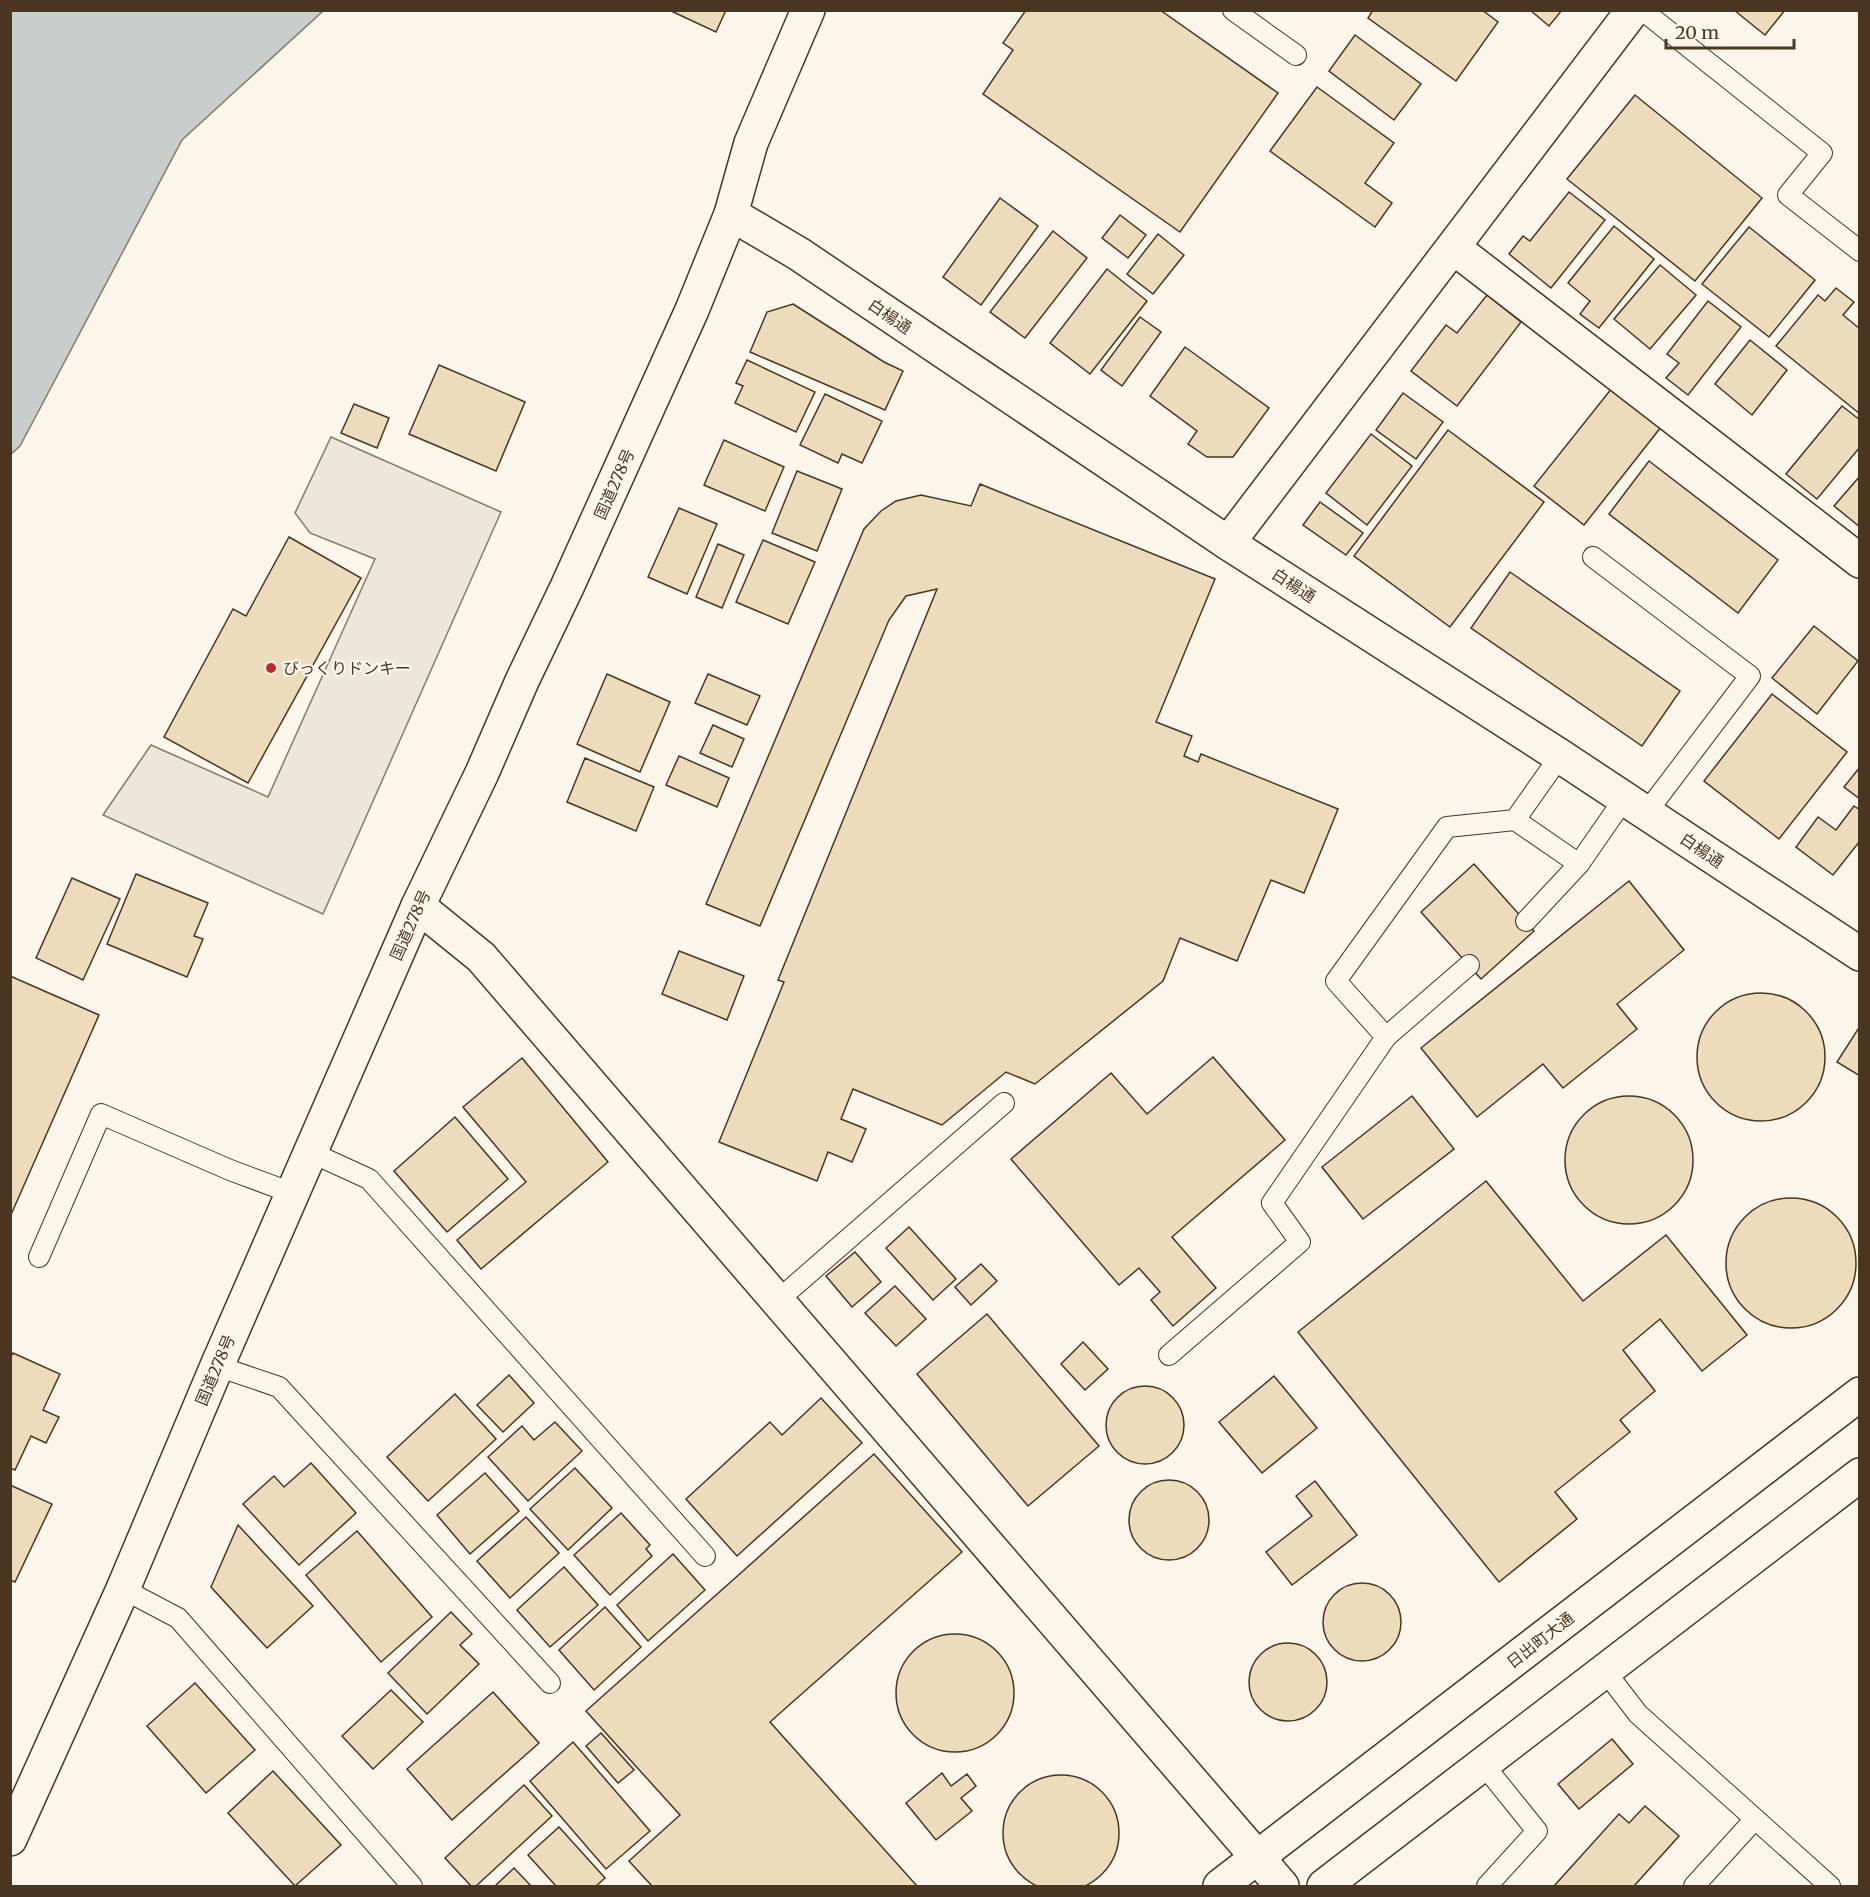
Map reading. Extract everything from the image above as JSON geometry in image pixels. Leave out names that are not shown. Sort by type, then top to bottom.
[{"type":"main road","name":"国道278号","points":[[10,1839],[123,1589],[217,1366],[418,906],[482,773],[692,310],[731,214],[751,143],[808,10]]},
{"type":"main road","points":[[1228,543],[1633,10]]},
{"type":"main road","name":"白楊通","points":[[731,214],[799,254],[1228,543],[1560,756],[1860,954]]},
{"type":"main road","points":[[1454,248],[1860,561]]},
{"type":"main road","points":[[418,906],[481,957],[1282,1887]]},
{"type":"main road","name":"日出町大通","points":[[1220,1887],[1860,1394]]},
{"type":"main road","points":[[1324,1887],[1860,1475]]},
{"type":"lane","points":[[1233,10],[1296,55]]},
{"type":"lane","points":[[1642,10],[1822,153],[1788,195],[1860,251]]},
{"type":"lane","points":[[1526,921],[1635,806],[1750,676],[1593,557]]},
{"type":"lane","points":[[1515,820],[1560,756]]},
{"type":"lane","points":[[1386,1037],[1336,981],[1447,827],[1515,820],[1579,864]]},
{"type":"lane","points":[[1169,1355],[1300,1242],[1272,1203],[1386,1037],[1469,965]]},
{"type":"lane","points":[[777,1302],[1004,1103]]},
{"type":"lane","points":[[39,1257],[101,1114],[230,1170],[292,1193]]},
{"type":"lane","points":[[310,1152],[369,1179],[705,1556]]},
{"type":"lane","points":[[217,1366],[279,1388],[550,1683]]},
{"type":"lane","points":[[123,1589],[178,1618],[412,1887]]},
{"type":"lane","points":[[1605,1671],[1638,1714],[1830,1887]]},
{"type":"lane","points":[[1483,1764],[1537,1831],[1487,1887]]},
{"type":"lane","points":[[1694,1887],[1755,1819]]},
{"type":"shaded area","points":[[11,10],[323,11],[182,140],[20,446],[11,454]]},
{"type":"shaded area","points":[[331,437],[501,512],[323,914],[103,815],[151,745],[268,797],[375,559],[310,533],[295,513]]},
{"type":"building","points":[[669,10],[726,10],[716,32]]},
{"type":"building","points":[[1026,10],[1160,10],[1278,93],[1180,232],[983,94],[1013,50],[1003,43]]},
{"type":"building","points":[[1373,10],[1482,10],[1498,22],[1456,81],[1368,18]]},
{"type":"building","points":[[1530,10],[1562,10],[1549,26]]},
{"type":"building","points":[[1734,10],[1785,10],[1765,35]]},
{"type":"building","points":[[1355,35],[1421,84],[1394,120],[1329,71]]},
{"type":"building","points":[[1317,87],[1394,143],[1365,183],[1392,203],[1375,227],[1270,151]]},
{"type":"building","points":[[1635,95],[1762,198],[1695,281],[1567,179]]},
{"type":"building","points":[[1569,192],[1605,220],[1551,288],[1509,254],[1523,236],[1530,241]]},
{"type":"building","points":[[1000,198],[1038,226],[981,305],[943,277]]},
{"type":"building","points":[[1120,215],[1146,235],[1128,258],[1102,238]]},
{"type":"building","points":[[1614,226],[1654,259],[1599,328],[1580,314],[1590,301],[1568,283]]},
{"type":"building","points":[[1749,227],[1815,280],[1769,337],[1702,284]]},
{"type":"building","points":[[1053,231],[1087,258],[1025,338],[990,312]]},
{"type":"building","points":[[1158,234],[1184,255],[1153,294],[1127,274]]},
{"type":"building","points":[[1660,265],[1696,295],[1650,349],[1614,319]]},
{"type":"building","points":[[1107,269],[1147,301],[1090,374],[1050,343]]},
{"type":"building","points":[[1836,288],[1854,302],[1843,315],[1860,329],[1860,414],[1776,346],[1818,295],[1825,301]]},
{"type":"building","points":[[1487,295],[1521,322],[1457,406],[1411,371],[1446,325],[1457,333]]},
{"type":"building","points":[[1708,301],[1741,327],[1688,395],[1666,378],[1679,363],[1667,354]]},
{"type":"building","points":[[793,304],[884,362],[903,371],[885,410],[750,352],[767,312]]},
{"type":"building","points":[[1140,317],[1161,332],[1122,386],[1101,370]]},
{"type":"building","points":[[1750,340],[1787,370],[1752,415],[1715,384]]},
{"type":"building","points":[[1185,347],[1269,408],[1233,457],[1207,457],[1188,444],[1197,431],[1150,396]]},
{"type":"building","points":[[747,360],[815,392],[796,432],[735,403],[743,386],[736,383]]},
{"type":"building","points":[[439,365],[525,402],[496,471],[409,434]]},
{"type":"building","points":[[1612,388],[1661,427],[1584,525],[1534,486]]},
{"type":"building","points":[[1403,393],[1443,422],[1416,459],[1376,430]]},
{"type":"building","points":[[825,394],[882,421],[862,463],[842,454],[838,463],[800,445]]},
{"type":"building","points":[[354,404],[389,418],[377,448],[341,433]]},
{"type":"building","points":[[1842,406],[1860,420],[1860,447],[1817,499],[1786,474]]},
{"type":"building","points":[[1448,430],[1544,502],[1450,627],[1354,556]]},
{"type":"building","points":[[1371,434],[1412,466],[1367,525],[1326,493]]},
{"type":"building","points":[[724,440],[784,467],[765,511],[704,485]]},
{"type":"building","points":[[1649,461],[1778,560],[1738,613],[1609,514]]},
{"type":"building","points":[[797,471],[842,489],[817,551],[772,533]]},
{"type":"building","points":[[1860,476],[1860,527],[1834,506]]},
{"type":"building","points":[[980,484],[1215,579],[1156,722],[1192,736],[1184,756],[1198,762],[1201,754],[1338,809],[1304,893],[1271,880],[1237,961],[1180,938],[1163,981],[1035,1084],[1006,1072],[942,1125],[853,1089],[841,1119],[866,1129],[852,1162],[828,1152],[817,1181],[719,1142],[784,982],[778,980],[937,589],[906,596],[889,620],[760,926],[706,904],[864,529],[881,511],[896,501],[921,495],[971,506]]},
{"type":"building","points":[[1320,502],[1363,533],[1346,555],[1303,525]]},
{"type":"building","points":[[679,508],[717,524],[687,594],[648,577]]},
{"type":"building","points":[[289,537],[361,578],[248,783],[164,737],[233,609],[246,616]]},
{"type":"building","points":[[763,540],[815,562],[788,624],[736,602]]},
{"type":"building","points":[[718,544],[744,555],[722,608],[696,597]]},
{"type":"building","points":[[1510,572],[1680,691],[1642,746],[1471,628]]},
{"type":"building","points":[[1814,626],[1858,661],[1817,714],[1772,678]]},
{"type":"building","points":[[607,674],[670,702],[640,772],[577,744]]},
{"type":"building","points":[[708,674],[760,696],[747,725],[695,703]]},
{"type":"building","points":[[1772,694],[1847,752],[1779,839],[1704,781]]},
{"type":"building","points":[[713,725],[744,739],[732,767],[700,753]]},
{"type":"building","points":[[679,756],[729,778],[717,807],[666,785]]},
{"type":"building","points":[[585,758],[654,787],[636,831],[567,802]]},
{"type":"building","points":[[1860,767],[1860,799],[1844,787]]},
{"type":"building","points":[[1854,806],[1860,810],[1860,841],[1833,875],[1796,847],[1818,817],[1836,830]]},
{"type":"building","points":[[1474,864],[1534,931],[1481,979],[1421,912]]},
{"type":"building","points":[[136,874],[208,903],[194,936],[203,939],[187,977],[107,944]]},
{"type":"building","points":[[72,878],[120,899],[83,980],[36,958]]},
{"type":"building","points":[[1629,881],[1684,950],[1617,1004],[1637,1029],[1563,1088],[1543,1064],[1477,1117],[1421,1048]]},
{"type":"building","points":[[679,951],[744,976],[727,1020],[662,994]]},
{"type":"building","points":[[10,976],[99,1015],[10,1217]]},
{"type":"building","points":[[1761,993],[1786,997],[1807,1011],[1821,1032],[1825,1057],[1821,1082],[1807,1103],[1786,1117],[1761,1121],[1736,1117],[1715,1103],[1701,1082],[1697,1057],[1701,1032],[1715,1011],[1736,997]]},
{"type":"building","points":[[1860,1026],[1860,1076],[1837,1062]]},
{"type":"building","points":[[1213,1057],[1285,1140],[1172,1237],[1216,1288],[1173,1326],[1151,1300],[1160,1292],[1139,1268],[1119,1285],[1011,1159],[1111,1073],[1147,1114]]},
{"type":"building","points":[[522,1058],[608,1162],[481,1269],[457,1240],[526,1182],[463,1107]]},
{"type":"building","points":[[1412,1096],[1454,1149],[1363,1219],[1322,1167]]},
{"type":"building","points":[[1629,1096],[1654,1100],[1675,1114],[1689,1135],[1693,1160],[1689,1185],[1675,1206],[1654,1220],[1629,1224],[1604,1220],[1583,1206],[1569,1185],[1565,1160],[1569,1135],[1583,1114],[1604,1100]]},
{"type":"building","points":[[455,1117],[508,1179],[447,1232],[394,1171]]},
{"type":"building","points":[[1486,1181],[1583,1301],[1666,1235],[1747,1335],[1702,1371],[1660,1319],[1623,1350],[1655,1391],[1620,1420],[1630,1432],[1555,1492],[1577,1519],[1499,1582],[1298,1332]]},
{"type":"building","points":[[1791,1198],[1816,1203],[1837,1217],[1851,1238],[1856,1263],[1851,1288],[1837,1309],[1816,1323],[1791,1328],[1766,1323],[1745,1309],[1731,1288],[1726,1263],[1731,1238],[1745,1217],[1766,1203]]},
{"type":"building","points":[[909,1227],[956,1279],[933,1300],[886,1248]]},
{"type":"building","points":[[855,1252],[881,1282],[852,1307],[826,1276]]},
{"type":"building","points":[[981,1264],[997,1281],[971,1305],[955,1287]]},
{"type":"building","points":[[895,1286],[926,1319],[896,1346],[865,1313]]},
{"type":"building","points":[[987,1314],[1099,1446],[1028,1506],[917,1374]]},
{"type":"building","points":[[1083,1342],[1108,1369],[1085,1390],[1061,1364]]},
{"type":"building","points":[[13,1353],[60,1374],[43,1410],[59,1417],[46,1443],[31,1436],[15,1470],[10,1468],[10,1358]]},
{"type":"building","points":[[509,1375],[534,1403],[503,1432],[477,1405]]},
{"type":"building","points":[[1274,1376],[1317,1428],[1262,1473],[1219,1422]]},
{"type":"building","points":[[1137,1386],[1153,1386],[1167,1392],[1178,1403],[1184,1417],[1184,1433],[1178,1447],[1167,1458],[1153,1464],[1137,1464],[1123,1458],[1112,1447],[1106,1433],[1106,1417],[1112,1403],[1123,1392]]},
{"type":"building","points":[[455,1394],[496,1439],[428,1501],[387,1457]]},
{"type":"building","points":[[821,1398],[862,1443],[737,1556],[686,1499],[770,1422],[782,1435]]},
{"type":"building","points":[[555,1422],[582,1451],[528,1501],[488,1457],[522,1426],[534,1440]]},
{"type":"building","points":[[874,1454],[962,1552],[770,1722],[917,1886],[652,1886],[629,1861],[680,1815],[586,1711]]},
{"type":"building","points":[[311,1463],[356,1513],[299,1565],[243,1504],[274,1476],[284,1487]]},
{"type":"building","points":[[575,1468],[612,1508],[568,1550],[530,1509]]},
{"type":"building","points":[[485,1473],[519,1511],[470,1554],[437,1515]]},
{"type":"building","points":[[1169,1480],[1191,1487],[1197,1492],[1208,1512],[1209,1520],[1202,1542],[1197,1548],[1177,1559],[1169,1560],[1147,1553],[1141,1548],[1130,1528],[1129,1520],[1136,1498],[1141,1492],[1161,1481]]},
{"type":"building","points":[[1315,1481],[1357,1535],[1292,1585],[1266,1552],[1312,1516],[1296,1496]]},
{"type":"building","points":[[10,1485],[52,1504],[15,1582],[10,1580]]},
{"type":"building","points":[[621,1513],[650,1545],[646,1549],[652,1556],[610,1595],[574,1555]]},
{"type":"building","points":[[526,1517],[559,1553],[510,1598],[477,1561]]},
{"type":"building","points":[[238,1525],[313,1606],[267,1648],[211,1587]]},
{"type":"building","points":[[357,1531],[432,1617],[381,1662],[306,1575]]},
{"type":"building","points":[[673,1554],[705,1590],[648,1641],[617,1605]]},
{"type":"building","points":[[564,1567],[598,1605],[550,1647],[517,1610]]},
{"type":"building","points":[[1354,1583],[1370,1583],[1384,1589],[1395,1600],[1401,1614],[1401,1630],[1395,1644],[1384,1655],[1370,1661],[1354,1661],[1340,1655],[1329,1644],[1323,1630],[1323,1614],[1329,1600],[1340,1589]]},
{"type":"building","points":[[605,1607],[641,1647],[594,1690],[559,1650]]},
{"type":"building","points":[[451,1612],[472,1634],[460,1645],[479,1664],[427,1714],[388,1673]]},
{"type":"building","points":[[955,1634],[978,1638],[997,1651],[1010,1670],[1014,1693],[1010,1716],[997,1735],[978,1748],[955,1752],[932,1748],[913,1735],[900,1716],[896,1693],[900,1670],[913,1651],[932,1638]]},
{"type":"building","points":[[1280,1643],[1296,1643],[1310,1649],[1321,1660],[1327,1674],[1327,1690],[1321,1704],[1310,1715],[1296,1721],[1280,1721],[1266,1715],[1255,1704],[1249,1690],[1249,1674],[1255,1660],[1266,1649]]},
{"type":"building","points":[[195,1683],[255,1750],[206,1793],[147,1726]]},
{"type":"building","points":[[391,1690],[423,1722],[373,1769],[342,1736]]},
{"type":"building","points":[[493,1692],[539,1743],[452,1820],[407,1769]]},
{"type":"building","points":[[601,1733],[634,1770],[618,1783],[586,1746]]},
{"type":"building","points":[[1612,1739],[1633,1764],[1579,1809],[1558,1784]]},
{"type":"building","points":[[573,1742],[650,1831],[606,1869],[530,1781]]},
{"type":"building","points":[[273,1771],[341,1845],[295,1886],[228,1813]]},
{"type":"building","points":[[942,1773],[951,1786],[967,1774],[976,1786],[961,1798],[972,1811],[936,1840],[906,1803]]},
{"type":"building","points":[[1061,1775],[1083,1780],[1102,1792],[1114,1811],[1119,1833],[1114,1855],[1102,1874],[1083,1886],[1061,1891],[1039,1886],[1020,1874],[1008,1855],[1003,1833],[1008,1811],[1020,1792],[1039,1780]]},
{"type":"building","points":[[524,1785],[552,1816],[476,1886],[471,1886],[445,1858]]},
{"type":"building","points":[[1645,1806],[1679,1836],[1634,1886],[1554,1886],[1619,1814],[1629,1823]]},
{"type":"building","points":[[559,1827],[605,1878],[596,1886],[556,1886],[528,1855]]},
{"type":"building","points":[[514,1868],[531,1886],[495,1886]]},
{"type":"place","name":"びっくりドンキー","points":[[271,668]]}]
